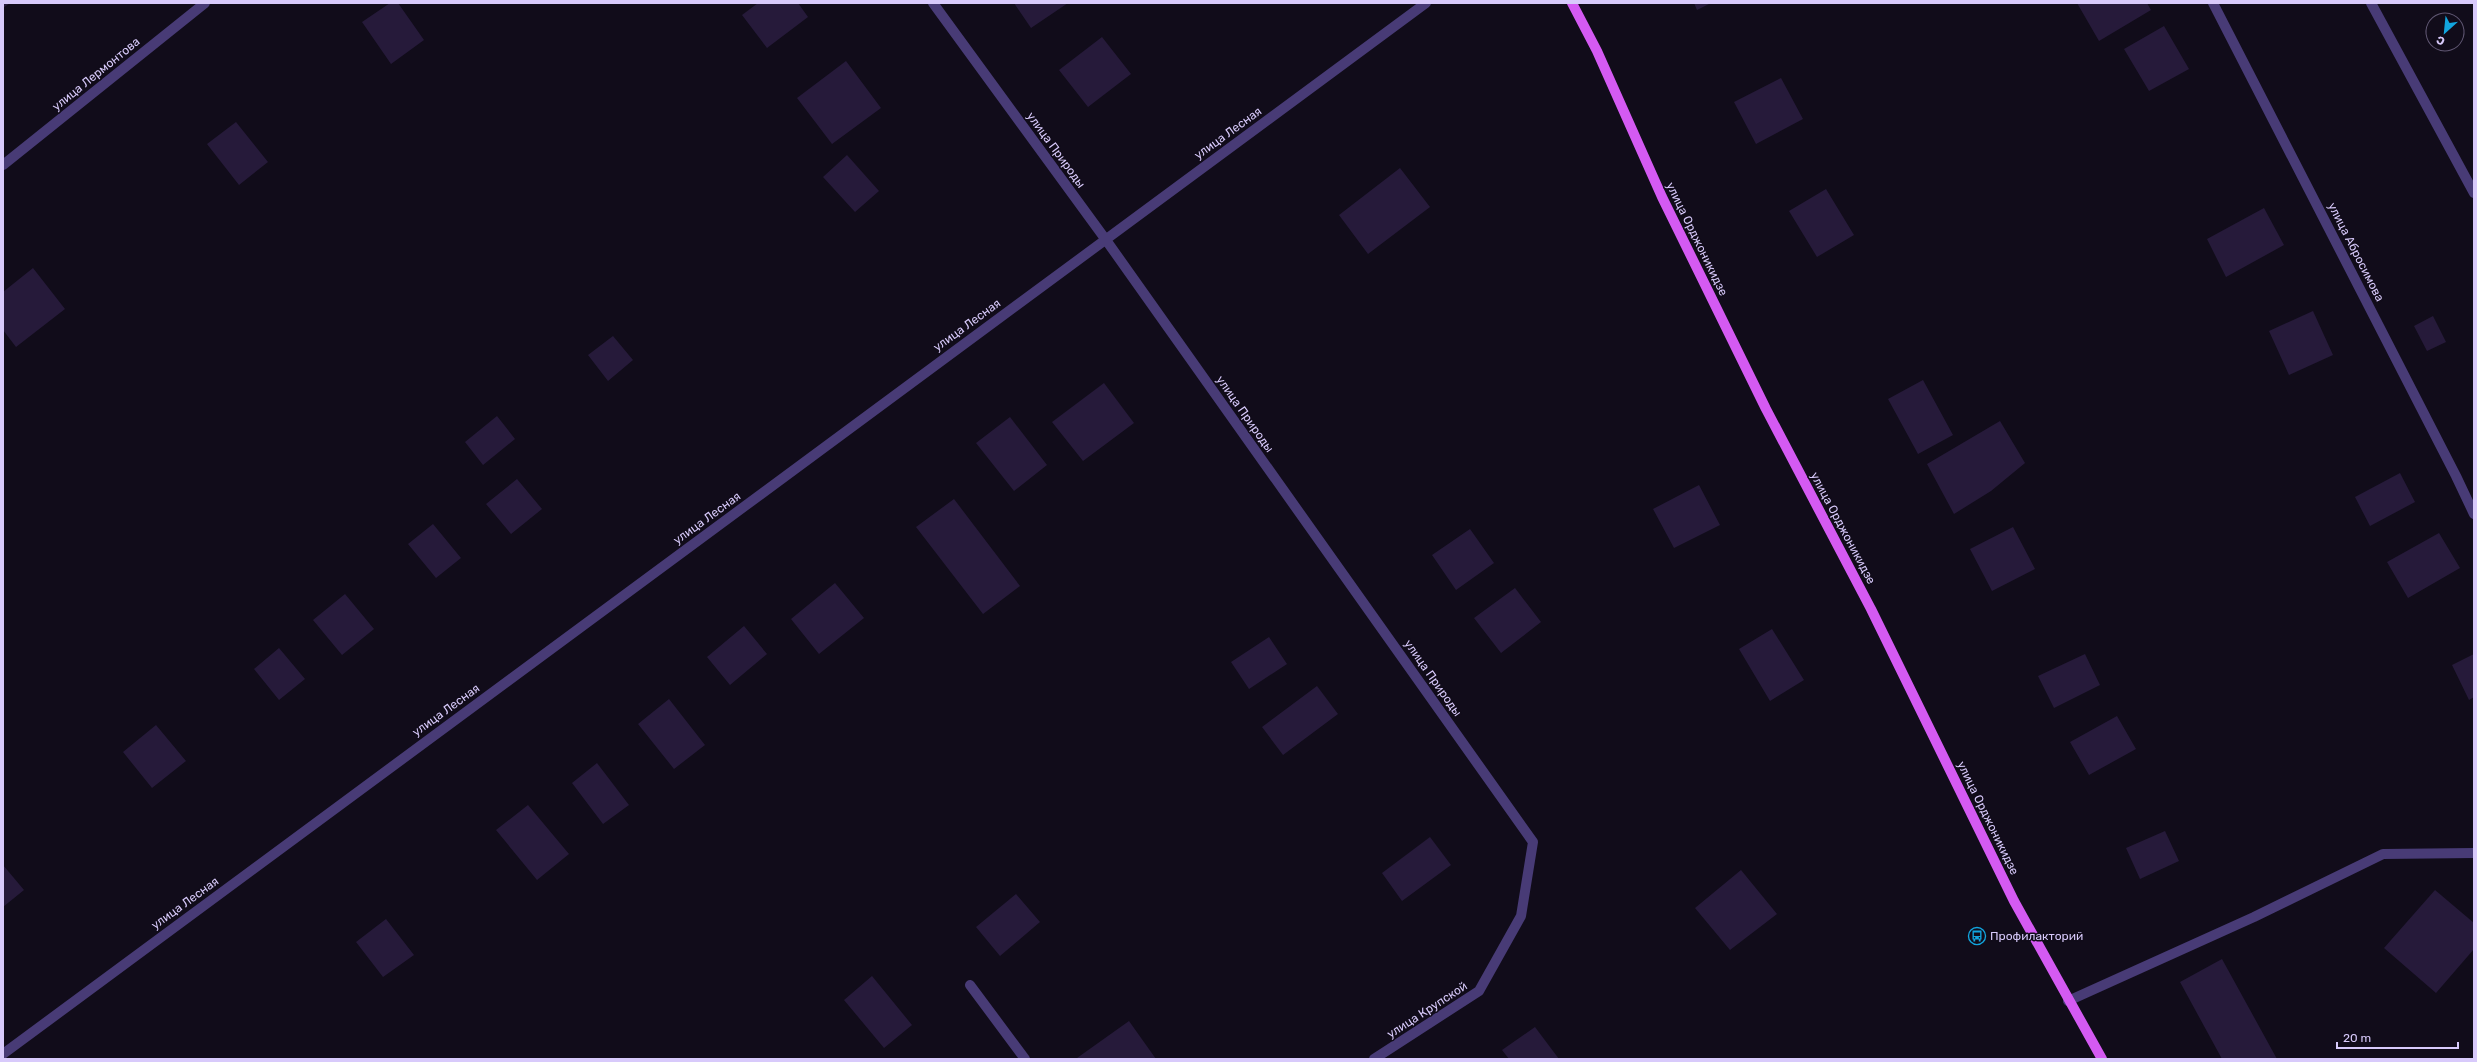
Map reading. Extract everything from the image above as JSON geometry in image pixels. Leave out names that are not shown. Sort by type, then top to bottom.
[{"type":"main road","name":"улица Орджоникидзе","points":[[1572,3],[1597,51],[1662,197],[1766,409],[1871,609],[2014,901],[2068,1001],[2102,1059]]},
{"type":"street","name":"улица Лермонтова","points":[[3,165],[205,3]]},
{"type":"street","name":"улица Природы","points":[[933,3],[1106,240],[1533,842]]},
{"type":"street","name":"улица Лесная","points":[[3,1054],[1426,3]]},
{"type":"street","name":"улица Абросимова","points":[[2213,3],[2456,476],[2474,514]]},
{"type":"street","points":[[2371,3],[2474,193]]},
{"type":"street","name":"улица Крупской","points":[[1374,1059],[1479,992],[1521,916],[1533,842]]},
{"type":"street","points":[[2068,1001],[2254,917],[2383,854],[2474,853]]},
{"type":"street","points":[[970,986],[1025,1059]]},
{"type":"building","points":[[3,3],[10,3],[3,8]]},
{"type":"building","points":[[390,3],[398,3],[424,40],[391,64],[362,22]]},
{"type":"building","points":[[758,3],[798,3],[808,17],[767,48],[742,15]]},
{"type":"building","points":[[1014,3],[1068,3],[1031,28]]},
{"type":"building","points":[[1694,3],[1711,3],[1697,10]]},
{"type":"building","points":[[2077,3],[2147,3],[2151,10],[2099,41]]},
{"type":"building","points":[[2164,26],[2189,69],[2149,91],[2124,49]]},
{"type":"building","points":[[1102,37],[1131,74],[1088,107],[1059,70]]},
{"type":"building","points":[[846,61],[881,108],[832,144],[797,98]]},
{"type":"building","points":[[1781,78],[1803,119],[1756,144],[1734,102]]},
{"type":"building","points":[[236,122],[268,162],[239,185],[207,144]]},
{"type":"building","points":[[847,155],[879,191],[855,212],[823,177]]},
{"type":"building","points":[[1400,168],[1430,207],[1368,254],[1339,215]]},
{"type":"building","points":[[1826,189],[1854,235],[1817,257],[1789,211]]},
{"type":"building","points":[[2264,208],[2284,245],[2226,277],[2207,239]]},
{"type":"building","points":[[33,268],[65,309],[16,347],[3,330],[3,292]]},
{"type":"building","points":[[2313,311],[2333,355],[2289,375],[2269,331]]},
{"type":"building","points":[[2433,316],[2446,342],[2427,351],[2414,326]]},
{"type":"building","points":[[613,336],[633,360],[608,381],[588,355]]},
{"type":"building","points":[[1923,380],[1953,435],[1918,454],[1888,399]]},
{"type":"building","points":[[1104,383],[1134,423],[1083,461],[1052,422]]},
{"type":"building","points":[[497,416],[515,439],[483,465],[465,442]]},
{"type":"building","points":[[1010,417],[1047,465],[1014,491],[976,443]]},
{"type":"building","points":[[2000,421],[2025,463],[1991,491],[1954,514],[1927,464]]},
{"type":"building","points":[[2400,473],[2415,502],[2370,526],[2355,497]]},
{"type":"building","points":[[517,479],[542,509],[511,534],[486,504]]},
{"type":"building","points":[[1699,485],[1720,525],[1674,548],[1653,509]]},
{"type":"building","points":[[954,499],[1020,586],[983,614],[916,527]]},
{"type":"building","points":[[433,524],[461,558],[436,578],[408,544]]},
{"type":"building","points":[[2013,527],[2035,569],[1992,591],[1970,549]]},
{"type":"building","points":[[1470,529],[1494,563],[1456,590],[1432,555]]},
{"type":"building","points":[[2439,533],[2460,568],[2408,598],[2387,562]]},
{"type":"building","points":[[835,583],[864,618],[819,654],[791,619]]},
{"type":"building","points":[[1515,588],[1541,622],[1501,653],[1474,618]]},
{"type":"building","points":[[345,594],[374,629],[342,655],[313,620]]},
{"type":"building","points":[[744,626],[767,654],[730,685],[707,657]]},
{"type":"building","points":[[1772,629],[1804,680],[1770,701],[1739,649]]},
{"type":"building","points":[[1269,637],[1287,664],[1249,689],[1231,662]]},
{"type":"building","points":[[279,648],[305,679],[279,700],[254,669]]},
{"type":"building","points":[[2085,654],[2100,685],[2054,708],[2038,676]]},
{"type":"building","points":[[2474,654],[2474,697],[2469,700],[2452,665]]},
{"type":"building","points":[[1317,686],[1338,714],[1283,755],[1262,727]]},
{"type":"building","points":[[669,699],[705,745],[674,769],[638,724]]},
{"type":"building","points":[[2117,716],[2136,749],[2089,775],[2070,742]]},
{"type":"building","points":[[156,725],[186,761],[152,788],[123,752]]},
{"type":"building","points":[[597,763],[629,805],[603,824],[572,783]]},
{"type":"building","points":[[528,805],[569,854],[537,880],[496,830]]},
{"type":"building","points":[[2165,831],[2179,861],[2140,879],[2126,848]]},
{"type":"building","points":[[1430,837],[1451,865],[1402,901],[1382,873]]},
{"type":"building","points":[[3,865],[24,890],[3,907]]},
{"type":"building","points":[[1741,870],[1777,914],[1730,950],[1695,908]]},
{"type":"building","points":[[2435,890],[2474,923],[2474,949],[2436,993],[2384,948]]},
{"type":"building","points":[[1016,894],[1040,922],[1000,956],[976,927]]},
{"type":"building","points":[[386,919],[414,955],[383,977],[356,942]]},
{"type":"building","points":[[2222,959],[2277,1059],[2222,1059],[2180,982]]},
{"type":"building","points":[[872,976],[912,1025],[884,1048],[844,1000]]},
{"type":"building","points":[[1129,1021],[1156,1059],[1077,1058]]},
{"type":"building","points":[[1535,1027],[1559,1059],[1509,1059],[1502,1050]]},
{"type":"place","name":"Профилакторий","points":[[1977,936]]}]
